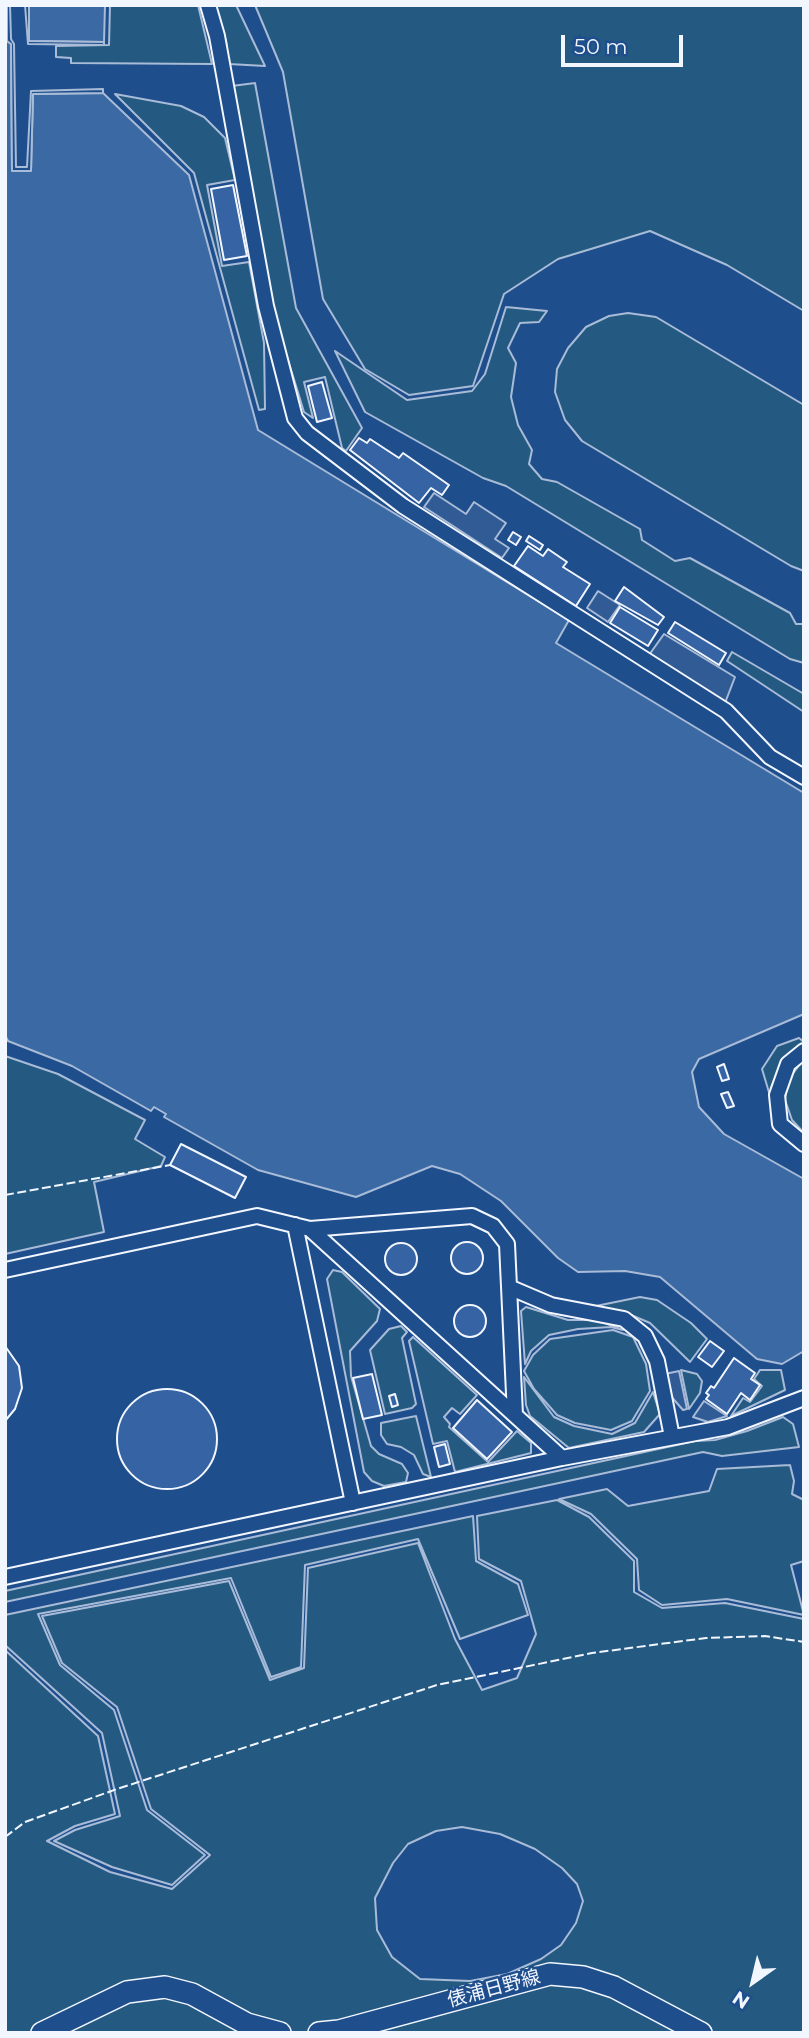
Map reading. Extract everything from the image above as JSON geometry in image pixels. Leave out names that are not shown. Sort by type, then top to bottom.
[{"type":"main road","name":"俵浦日野線","points":[[319,2033],[339,2031],[550,1974],[583,1977],[614,1987],[701,2033]]},
{"type":"main road","points":[[42,2033],[127,1992],[165,1987],[192,1994],[247,2024],[280,2033]]},
{"type":"street","points":[[208,5],[217,36],[266,306],[296,418],[301,425],[403,506],[726,711],[770,757],[804,777]]},
{"type":"street","points":[[804,1051],[788,1064],[777,1095],[780,1124],[804,1144]]},
{"type":"street","points":[[5,1270],[257,1216],[310,1229],[472,1216],[493,1226],[507,1244],[515,1415]]},
{"type":"street","points":[[295,1225],[353,1503]]},
{"type":"street","points":[[310,1229],[562,1458]]},
{"type":"street","points":[[511,1288],[551,1305],[624,1320],[645,1336],[657,1361],[672,1437]]},
{"type":"street","points":[[5,1577],[562,1458],[728,1427],[804,1398]]},
{"type":"shaded area","points":[[5,5],[7,41],[11,44],[12,170],[31,170],[33,94],[103,93],[189,175],[258,430],[569,620],[556,643],[804,793],[804,1014],[699,1059],[692,1072],[699,1107],[724,1134],[804,1179],[804,1351],[782,1364],[757,1359],[660,1277],[625,1271],[578,1272],[558,1258],[501,1201],[460,1174],[432,1166],[356,1197],[258,1170],[164,1117],[166,1114],[154,1107],[151,1111],[72,1066],[8,1041],[5,1035]]},
{"type":"shaded area","points":[[29,5],[105,5],[104,42],[29,41]]},
{"type":"shaded area","points":[[110,5],[198,5],[212,64],[71,63],[71,58],[56,57],[56,46],[109,45]]},
{"type":"shaded area","points":[[215,5],[236,5],[265,66],[229,64],[226,41]]},
{"type":"shaded area","points":[[255,5],[804,5],[804,311],[727,265],[650,231],[558,259],[504,294],[473,386],[409,395],[365,369],[323,299],[283,72]]},
{"type":"shaded area","points":[[255,83],[296,308],[362,428],[346,451],[342,448],[325,377],[304,382],[313,418],[304,412],[277,324],[232,86]]},
{"type":"shaded area","points":[[115,94],[181,106],[204,117],[225,138],[235,180],[207,185],[222,266],[249,262],[264,343],[265,409],[259,410],[194,173]]},
{"type":"shaded area","points":[[506,307],[547,311],[539,322],[520,323],[508,348],[516,363],[511,397],[518,425],[532,450],[529,464],[542,479],[557,482],[640,529],[642,540],[675,561],[690,558],[790,613],[796,624],[804,624],[804,663],[790,659],[506,486],[483,478],[365,412],[335,351],[407,400],[472,391],[485,374]]},
{"type":"shaded area","points":[[628,313],[656,317],[804,405],[804,571],[791,566],[582,441],[565,420],[555,392],[557,369],[568,348],[586,327],[609,316]]},
{"type":"shaded area","points":[[434,493],[466,514],[474,502],[506,523],[495,539],[509,548],[502,558],[424,507]]},
{"type":"shaded area","points":[[598,591],[620,605],[608,622],[587,608]]},
{"type":"shaded area","points":[[664,634],[735,677],[725,703],[649,655]]},
{"type":"shaded area","points":[[732,652],[804,694],[804,712],[727,661]]},
{"type":"shaded area","points":[[799,1038],[804,1042],[778,1070],[771,1088],[771,1099],[762,1069],[777,1046]]},
{"type":"shaded area","points":[[5,1056],[58,1074],[145,1120],[135,1139],[165,1157],[161,1166],[94,1182],[104,1232],[5,1254]]},
{"type":"shaded area","points":[[804,1059],[804,1133],[792,1120],[785,1100],[788,1080]]},
{"type":"shaded area","points":[[333,1270],[342,1272],[380,1309],[377,1321],[350,1351],[351,1376],[371,1446],[379,1454],[402,1464],[408,1473],[406,1482],[384,1486],[372,1481],[364,1472],[327,1279]]},
{"type":"shaded area","points":[[640,1297],[657,1300],[691,1323],[707,1339],[690,1362],[650,1323],[624,1312],[591,1307]]},
{"type":"shaded area","points":[[526,1307],[568,1320],[597,1320],[623,1330],[611,1327],[578,1329],[549,1335],[531,1351],[525,1364],[521,1311]]},
{"type":"shaded area","points":[[401,1326],[407,1332],[402,1338],[416,1404],[412,1408],[385,1414],[370,1350],[389,1329]]},
{"type":"shaded area","points":[[613,1330],[633,1337],[646,1364],[650,1391],[632,1421],[611,1430],[575,1423],[557,1415],[534,1389],[524,1371],[533,1355],[550,1339]]},
{"type":"shaded area","points":[[413,1337],[477,1395],[460,1414],[452,1408],[444,1417],[450,1424],[449,1427],[488,1462],[517,1431],[531,1443],[531,1453],[455,1472],[447,1441],[433,1444],[409,1341]]},
{"type":"shaded area","points":[[681,1370],[697,1374],[702,1381],[700,1393],[689,1409]]},
{"type":"shaded area","points":[[760,1370],[781,1370],[785,1390],[731,1416],[743,1398],[750,1402],[762,1386],[754,1379]]},
{"type":"shaded area","points":[[679,1371],[687,1409],[683,1410],[669,1394],[665,1374]]},
{"type":"shaded area","points":[[524,1377],[554,1417],[574,1426],[612,1434],[635,1423],[653,1392],[660,1414],[644,1432],[569,1448],[530,1416],[526,1405]]},
{"type":"shaded area","points":[[704,1401],[727,1416],[708,1422],[693,1417]]},
{"type":"shaded area","points":[[416,1416],[431,1477],[423,1474],[414,1455],[401,1447],[387,1444],[381,1435],[381,1423]]},
{"type":"shaded area","points":[[783,1417],[793,1424],[799,1447],[722,1456],[703,1452],[5,1602],[5,1591],[695,1441],[715,1440]]},
{"type":"shaded area","points":[[790,1465],[794,1481],[792,1494],[804,1500],[804,1561],[791,1565],[804,1615],[727,1599],[662,1605],[639,1590],[637,1559],[591,1514],[559,1499],[607,1489],[628,1506],[709,1491],[717,1469]]},
{"type":"shaded area","points":[[557,1500],[589,1517],[634,1561],[634,1592],[662,1608],[725,1603],[804,1619],[804,2033],[5,2033],[5,1650],[98,1736],[115,1814],[75,1826],[47,1841],[110,1872],[172,1889],[210,1855],[151,1809],[117,1707],[62,1663],[42,1616],[229,1581],[270,1680],[304,1668],[308,1568],[418,1543],[455,1639],[482,1690],[517,1678],[536,1634],[521,1581],[479,1559],[477,1516]],"holes":[[[462,1827],[500,1834],[535,1849],[562,1868],[577,1884],[583,1901],[576,1923],[561,1945],[541,1959],[507,1974],[470,1981],[420,1979],[392,1957],[377,1930],[375,1898],[393,1863],[408,1844],[436,1831]]]},
{"type":"shaded area","points":[[473,1516],[476,1561],[518,1584],[528,1615],[460,1639],[418,1539],[305,1565],[301,1667],[271,1677],[231,1578],[38,1614],[60,1665],[114,1710],[147,1810],[205,1855],[172,1885],[112,1867],[54,1841],[75,1830],[120,1816],[102,1733],[5,1645],[5,1615]]},
{"type":"pier","points":[[7,5],[10,5],[11,39],[14,44],[16,167],[27,167],[31,91],[103,89],[103,93],[33,94],[31,171],[12,171],[11,44],[7,41]]},
{"type":"pier","points":[[25,5],[29,5],[29,41],[104,42],[104,45],[28,44]]},
{"type":"building","points":[[233,185],[247,256],[224,260],[211,189]]},
{"type":"building","points":[[322,382],[332,418],[317,422],[308,386]]},
{"type":"building","points":[[359,438],[367,443],[370,439],[399,458],[403,453],[449,485],[442,495],[431,488],[419,503],[350,450]]},
{"type":"building","points":[[513,532],[521,537],[516,545],[508,540]]},
{"type":"building","points":[[529,536],[543,545],[540,550],[526,541]]},
{"type":"building","points":[[528,546],[543,556],[548,549],[567,562],[563,567],[590,584],[576,606],[514,566]]},
{"type":"building","points":[[624,587],[664,617],[658,625],[615,601]]},
{"type":"building","points":[[620,607],[658,630],[648,646],[610,623]]},
{"type":"building","points":[[675,622],[726,653],[719,665],[668,633]]},
{"type":"building","points":[[724,1064],[729,1079],[722,1081],[717,1067]]},
{"type":"building","points":[[728,1092],[734,1106],[727,1108],[721,1094]]},
{"type":"building","points":[[181,1144],[246,1177],[235,1198],[170,1165]]},
{"type":"building","points":[[467,1242],[478,1247],[483,1258],[478,1269],[467,1274],[456,1269],[451,1258],[456,1247]]},
{"type":"building","points":[[401,1243],[412,1248],[417,1259],[412,1270],[401,1275],[390,1270],[385,1259],[390,1248]]},
{"type":"building","points":[[470,1305],[481,1310],[486,1321],[481,1332],[470,1337],[459,1332],[454,1321],[459,1310]]},
{"type":"building","points":[[710,1341],[724,1351],[712,1367],[698,1357]]},
{"type":"building","points":[[5,1346],[19,1366],[22,1388],[15,1409],[5,1421]]},
{"type":"building","points":[[734,1358],[755,1373],[751,1379],[760,1385],[750,1400],[741,1393],[727,1414],[706,1399],[709,1395],[706,1393],[711,1386],[714,1388]]},
{"type":"building","points":[[372,1374],[382,1415],[363,1419],[353,1378]]},
{"type":"building","points":[[167,1389],[186,1393],[202,1404],[213,1420],[217,1439],[213,1458],[202,1474],[186,1485],[167,1489],[148,1485],[132,1474],[121,1458],[117,1439],[121,1420],[132,1404],[148,1393]]},
{"type":"building","points":[[395,1394],[398,1405],[392,1407],[389,1396]]},
{"type":"building","points":[[477,1400],[512,1432],[487,1459],[453,1428]]},
{"type":"building","points":[[445,1444],[450,1464],[439,1467],[434,1447]]},
{"type":"fence","points":[[5,1195],[170,1165]]},
{"type":"fence","points":[[5,1837],[25,1822],[117,1789],[437,1685],[592,1653],[706,1638],[765,1636],[804,1642]]}]
